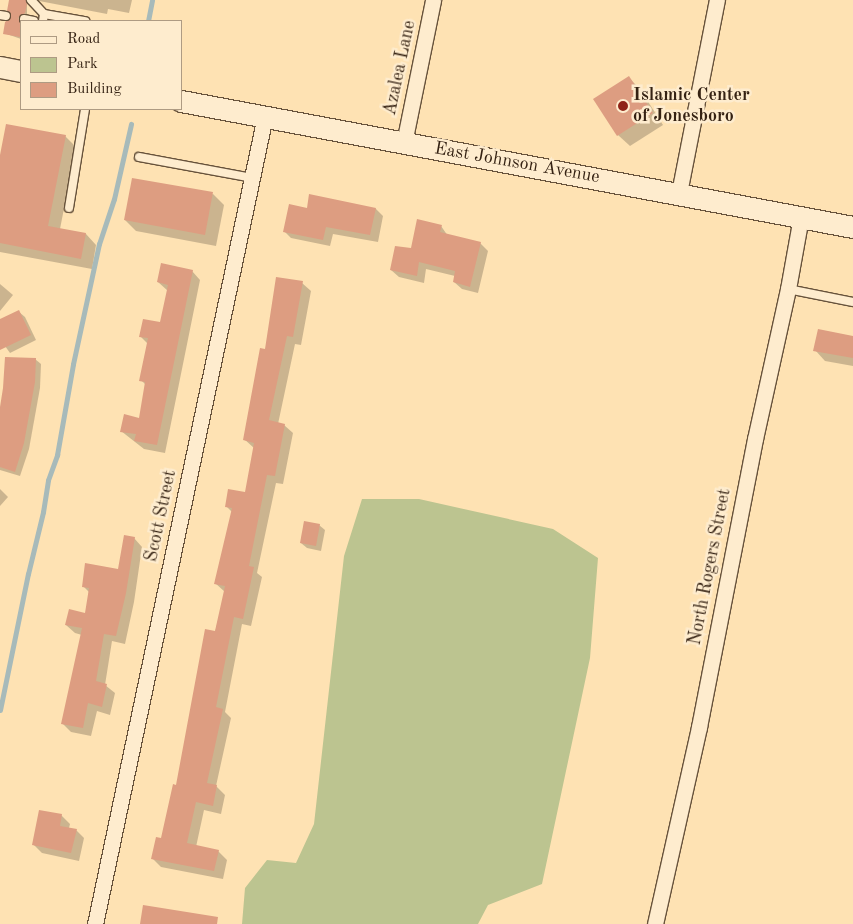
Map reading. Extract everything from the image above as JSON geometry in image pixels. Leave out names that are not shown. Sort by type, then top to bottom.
[{"type":"main road","points":[[0,67],[20,71]]},
{"type":"main road","name":"East Johnson Avenue","points":[[182,101],[853,227]]},
{"type":"street","name":"Azalea Lane","points":[[404,143],[433,0]]},
{"type":"street","points":[[679,193],[717,0]]},
{"type":"street","name":"Scott Street","points":[[95,924],[265,116]]},
{"type":"street","name":"North Rogers Street","points":[[655,924],[699,727],[755,439],[788,289],[801,217]]},
{"type":"lane","points":[[31,0],[44,18],[71,20]]},
{"type":"lane","points":[[69,208],[85,110]]},
{"type":"lane","points":[[139,157],[252,178]]},
{"type":"lane","points":[[788,289],[853,302]]},
{"type":"green space","points":[[362,499],[419,499],[553,529],[598,558],[590,658],[542,884],[488,905],[478,924],[242,924],[245,888],[267,860],[296,863],[314,824],[344,556]]},
{"type":"building","points":[[9,0],[26,0],[25,13],[18,18],[20,22],[20,37],[3,34],[5,22],[11,17],[7,11]]},
{"type":"building","name":"Islamic Center of Jonesboro","points":[[629,76],[653,113],[617,136],[593,99]]},
{"type":"building","points":[[6,124],[66,135],[48,226],[86,233],[81,259],[0,243],[0,155]]},
{"type":"building","points":[[132,178],[213,192],[205,235],[124,220]]},
{"type":"building","points":[[309,194],[376,208],[370,235],[326,227],[323,240],[283,232],[289,204],[307,208]]},
{"type":"building","points":[[417,219],[442,225],[440,232],[481,242],[470,287],[453,282],[455,271],[419,262],[417,276],[390,270],[395,246],[411,248]]},
{"type":"building","points":[[161,263],[193,270],[157,445],[134,441],[136,434],[120,432],[124,414],[139,418],[145,382],[139,381],[148,338],[139,337],[143,319],[160,322],[168,285],[157,282]]},
{"type":"building","points":[[276,277],[303,281],[293,337],[287,336],[269,420],[285,424],[275,476],[267,475],[249,566],[254,567],[243,619],[234,617],[216,707],[223,709],[207,783],[217,785],[213,806],[196,802],[187,843],[219,850],[214,871],[151,859],[156,837],[161,838],[173,784],[176,785],[205,629],[215,631],[225,586],[214,584],[232,508],[225,507],[228,489],[245,492],[254,443],[243,440],[260,348],[265,349]]},
{"type":"building","points":[[19,310],[31,335],[0,350],[0,319]]},
{"type":"building","points":[[818,329],[853,336],[853,358],[813,351]]},
{"type":"building","points":[[5,357],[36,358],[35,382],[24,443],[15,472],[0,467],[0,407]]},
{"type":"building","points":[[304,521],[320,524],[316,546],[300,543]]},
{"type":"building","points":[[124,535],[135,537],[126,593],[116,636],[104,634],[96,681],[107,684],[102,707],[88,703],[83,728],[61,724],[82,628],[65,625],[69,609],[85,613],[89,588],[82,587],[85,563],[118,569]]},
{"type":"building","points":[[39,810],[62,814],[60,826],[77,829],[71,853],[32,845]]},
{"type":"building","points":[[143,905],[218,917],[217,924],[140,924]]},
{"type":"waterway","points":[[148,20],[152,0]]},
{"type":"waterway","points":[[0,710],[28,574],[43,512],[48,480],[57,455],[73,364],[99,244],[114,199],[131,124]]},
{"type":"place","name":"Islamic Center of Jonesboro","points":[[623,106]]}]
